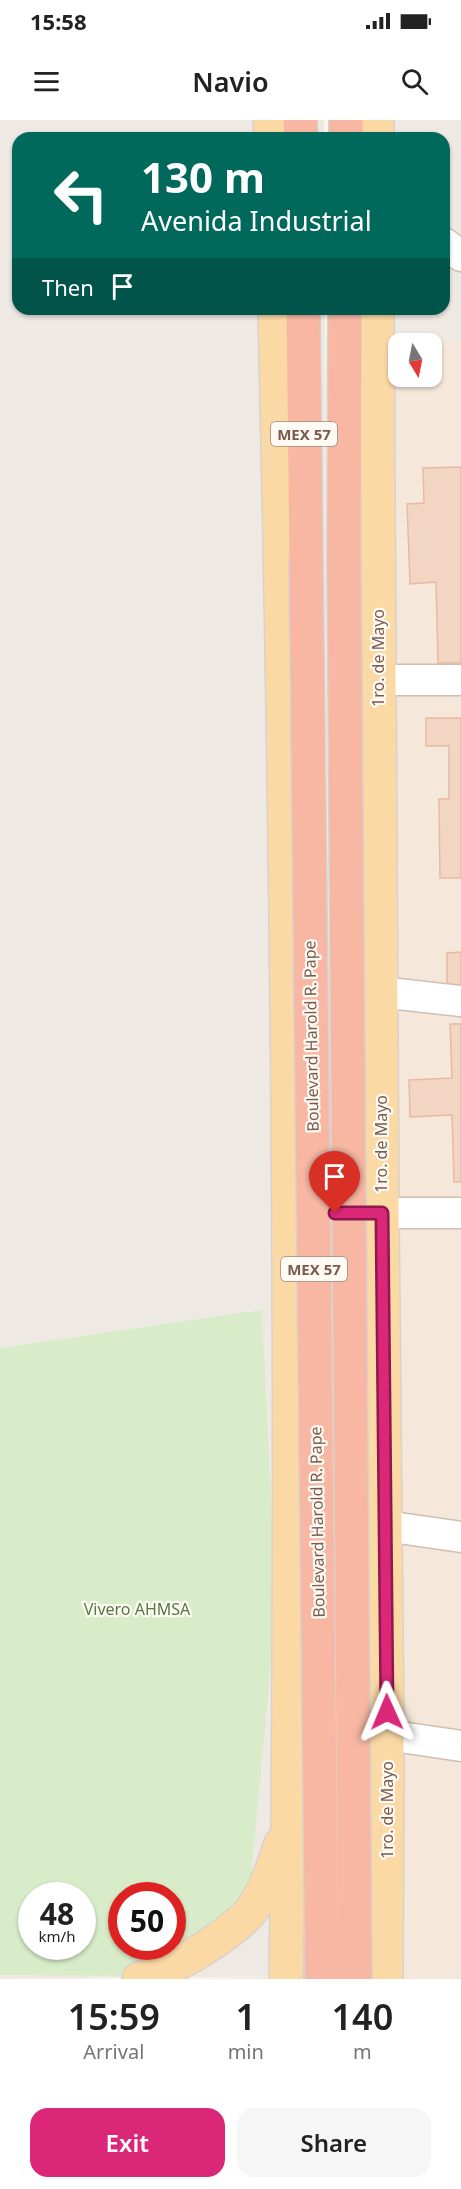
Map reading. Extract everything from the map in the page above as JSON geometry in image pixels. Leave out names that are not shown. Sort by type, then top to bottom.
[{"type":"highway","name":"Boulevard Harold R. Pape","points":[[303,315],[322,1979]]},
{"type":"highway","name":"Boulevard Harold R. Pape","points":[[345,315],[344,558],[355,1979]]},
{"type":"main road","points":[[275,315],[284,684],[288,1214],[290,1558],[286,1979]]},
{"type":"main road","name":"1ro. de Mayo","points":[[376,315],[387,1735],[386,1979]]},
{"type":"main road","points":[[139,1979],[202,1952],[249,1913],[270,1876],[288,1826]]},
{"type":"street","points":[[378,680],[461,680]]},
{"type":"street","points":[[380,992],[461,1001]]},
{"type":"street","points":[[288,1214],[461,1213]]},
{"type":"street","points":[[385,1526],[461,1537]]},
{"type":"street","points":[[387,1735],[461,1746]]},
{"type":"shaded area","points":[[0,120],[324,120],[324,132],[12,132],[12,315],[325,315],[338,1976],[0,1979]]},
{"type":"shaded area","points":[[394,120],[461,120],[461,340],[442,340],[442,333],[395,333],[395,315],[450,315],[450,132],[394,132]]},
{"type":"shaded area","points":[[326,338],[388,339],[388,387],[442,387],[442,340],[461,340],[461,1979],[168,1979],[338,1976]]},
{"type":"green space","name":"Vivero AHMSA","points":[[262,1310],[276,1609],[248,1913],[186,1949],[186,1882],[108,1882],[108,1960],[167,1960],[140,1976],[0,1975],[0,1348]]},
{"type":"building","points":[[461,467],[461,663],[438,663],[436,582],[410,584],[407,504],[424,503],[423,468]]},
{"type":"building","points":[[426,718],[461,718],[461,878],[440,878],[439,799],[449,799],[449,746],[426,746]]},
{"type":"building","points":[[461,952],[461,994],[447,994],[447,953]]},
{"type":"building","points":[[450,1024],[461,1024],[461,1182],[454,1182],[452,1115],[410,1117],[409,1080],[452,1078]]},
{"type":"route","points":[[335,1213],[382,1213],[387,1712]]}]
